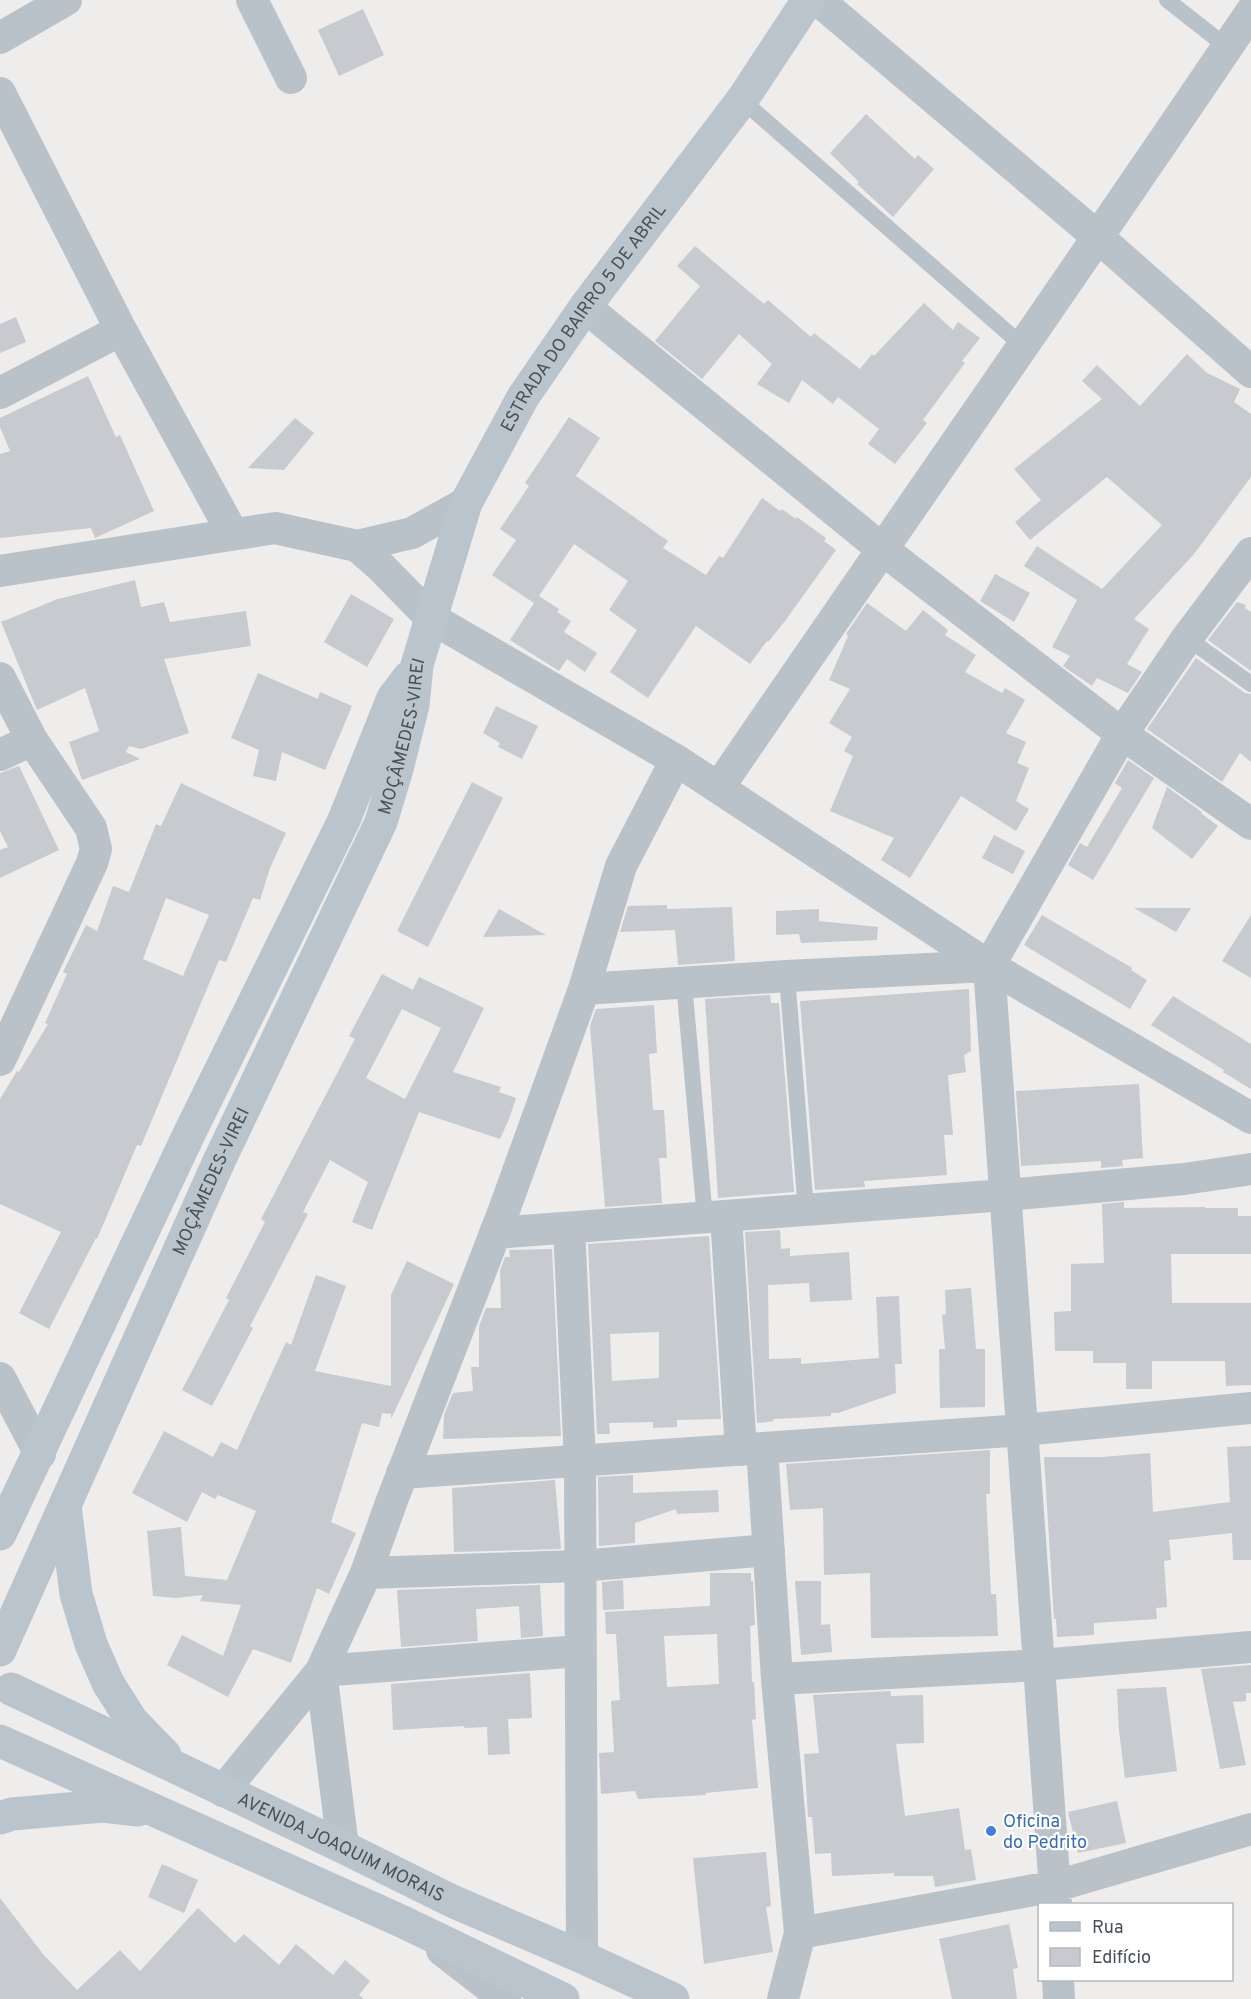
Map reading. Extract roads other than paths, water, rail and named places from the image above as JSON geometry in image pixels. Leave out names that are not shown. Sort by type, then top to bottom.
[{"type":"street","points":[[0,38],[66,0]]},
{"type":"street","points":[[252,0],[291,78]]},
{"type":"street","name":"ESTRADA DO BAIRRO 5 DE ABRIL","points":[[417,665],[466,503],[523,396],[585,307],[742,100],[808,0]]},
{"type":"street","points":[[818,0],[1099,238],[1251,372]]},
{"type":"street","points":[[719,787],[1099,238],[1251,12]]},
{"type":"street","points":[[0,93],[121,330],[233,534]]},
{"type":"street","points":[[585,307],[882,549],[1122,734],[1251,824]]},
{"type":"street","points":[[0,393],[121,330]]},
{"type":"street","points":[[0,571],[275,528],[357,546],[412,533],[466,503]]},
{"type":"street","points":[[357,546],[431,618],[676,760],[989,966],[1251,1118]]},
{"type":"street","points":[[1056,1895],[989,966],[1122,734],[1187,638],[1251,553]]},
{"type":"street","name":"MOÇÂMEDES-VIREI","points":[[0,1534],[9,1503],[39,1454],[190,1132],[344,820],[393,698],[417,665]]},
{"type":"street","name":"MOÇÂMEDES-VIREI","points":[[0,1650],[220,1159],[381,822],[413,705],[417,665]]},
{"type":"street","points":[[0,678],[32,740],[91,828],[96,849],[92,863],[1,1056]]},
{"type":"street","points":[[0,755],[32,740]]},
{"type":"street","points":[[223,1791],[321,1671],[366,1573],[402,1473],[495,1233],[584,989],[621,866],[676,760]]},
{"type":"street","points":[[584,989],[989,966]]},
{"type":"street","points":[[495,1233],[1006,1195],[1184,1179],[1251,1169]]},
{"type":"street","points":[[715,1217],[769,1550],[777,1679],[800,1933],[783,1999]]},
{"type":"street","points":[[569,1228],[580,1461],[582,1957]]},
{"type":"street","points":[[0,1378],[39,1454]]},
{"type":"street","points":[[402,1473],[1023,1430],[1251,1408]]},
{"type":"street","points":[[65,1506],[76,1594],[95,1654],[108,1683],[132,1721],[178,1769]]},
{"type":"street","points":[[366,1573],[580,1566],[769,1550]]},
{"type":"street","points":[[777,1679],[1040,1665],[1251,1647]]},
{"type":"street","points":[[321,1671],[580,1651]]},
{"type":"street","points":[[321,1671],[343,1847]]},
{"type":"street","points":[[0,1724],[10,1704],[5,1676]]},
{"type":"street","name":"AVENIDA JOAQUIM MORAIS","points":[[5,1676],[223,1791],[452,1901],[673,1999]]},
{"type":"street","points":[[0,1741],[405,1923],[555,1996]]},
{"type":"street","points":[[0,1818],[12,1814],[102,1806],[162,1812]]},
{"type":"street","points":[[800,1933],[1056,1895],[1251,1829]]},
{"type":"street","points":[[452,1901],[503,1942],[555,1996]]},
{"type":"street","points":[[405,1923],[505,1999]]},
{"type":"street","points":[[1058,1981],[1059,1999]]},
{"type":"lane","points":[[1167,0],[1227,47]]},
{"type":"lane","points":[[742,100],[1023,346]]},
{"type":"lane","points":[[1187,638],[1251,684]]},
{"type":"lane","points":[[787,976],[806,1210]]},
{"type":"lane","points":[[684,982],[715,1217]]},
{"type":"place","name":"Oficina do Pedrito","points":[[991,1831]]}]
